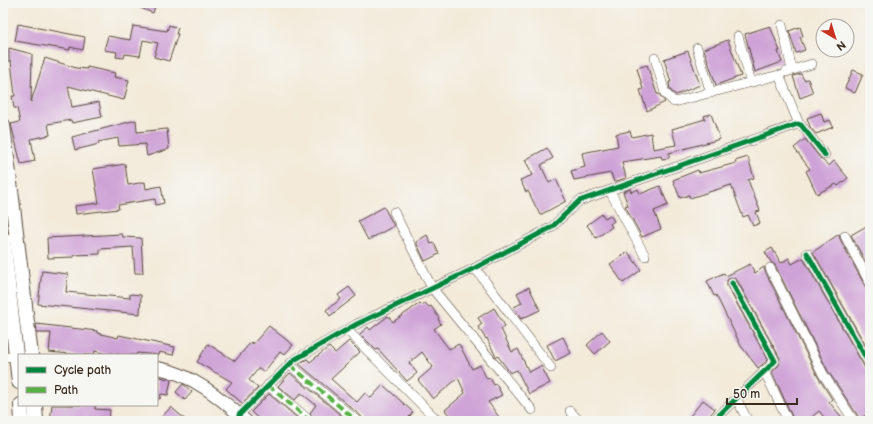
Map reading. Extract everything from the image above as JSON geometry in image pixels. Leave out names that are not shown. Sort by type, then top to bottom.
[{"type":"main road","points":[[3,125],[20,259],[17,356]]},
{"type":"main road","points":[[3,238],[18,369]]},
{"type":"main road","points":[[5,257],[20,259]]},
{"type":"main road","points":[[21,406],[22,421]]},
{"type":"main road","points":[[35,406],[36,421]]},
{"type":"street","points":[[782,26],[792,70]]},
{"type":"street","points":[[738,36],[751,82]]},
{"type":"street","points":[[697,48],[711,93]]},
{"type":"street","points":[[655,58],[665,93],[671,101],[679,102],[812,64]]},
{"type":"street","points":[[779,74],[799,124],[825,155]]},
{"type":"street","points":[[158,368],[171,371],[194,381],[243,418],[268,385],[312,348],[475,268],[552,227],[579,201],[799,124]]},
{"type":"street","points":[[610,191],[644,256]]},
{"type":"street","points":[[394,212],[432,288],[532,410]]},
{"type":"street","points":[[845,236],[870,283]]},
{"type":"street","points":[[807,253],[870,365]]},
{"type":"street","points":[[475,268],[551,368]]},
{"type":"street","points":[[770,268],[823,374],[854,421]]},
{"type":"street","points":[[713,421],[774,359],[732,283]]},
{"type":"street","points":[[347,330],[438,421]]},
{"type":"street","points":[[290,365],[357,421]]},
{"type":"street","points":[[764,370],[788,421]]},
{"type":"street","points":[[268,385],[310,421]]},
{"type":"street","points":[[736,398],[748,421]]},
{"type":"street","points":[[570,411],[579,421]]},
{"type":"building","points":[[128,3],[156,3],[153,13]]},
{"type":"building","points":[[18,24],[85,37],[83,50],[70,47],[70,50],[15,41]]},
{"type":"building","points":[[169,25],[178,28],[176,34],[178,34],[169,61],[154,57],[158,43],[143,40],[140,56],[125,54],[124,58],[116,57],[117,52],[104,50],[108,36],[130,40],[133,26],[167,31]]},
{"type":"building","points":[[770,26],[780,51],[778,51],[782,62],[755,72],[745,34]]},
{"type":"building","points":[[800,27],[803,36],[800,37],[805,50],[796,53],[789,31]]},
{"type":"building","points":[[728,40],[741,76],[716,85],[704,49]]},
{"type":"building","points":[[9,48],[32,54],[31,102],[45,58],[76,68],[87,69],[87,67],[115,73],[114,77],[129,80],[124,100],[68,86],[72,107],[99,102],[102,117],[72,123],[71,120],[48,124],[50,135],[31,139],[35,161],[21,164],[11,124],[20,122],[17,108],[14,108],[12,96],[15,96],[11,61],[9,61]]},
{"type":"building","points":[[688,51],[700,85],[676,95],[670,90],[669,82],[671,82],[664,59]]},
{"type":"building","points":[[647,65],[657,94],[659,94],[665,102],[647,111],[640,90],[643,89],[637,68]]},
{"type":"building","points":[[853,70],[863,74],[855,93],[845,88]]},
{"type":"building","points":[[801,74],[804,80],[808,79],[813,93],[800,98],[793,76]]},
{"type":"building","points":[[821,113],[824,122],[830,120],[833,127],[816,134],[810,127],[807,118]]},
{"type":"building","points":[[711,114],[720,139],[669,153],[669,158],[662,159],[661,156],[622,162],[626,178],[614,182],[611,173],[574,180],[571,171],[585,167],[582,153],[618,146],[616,134],[630,131],[632,137],[651,133],[653,149],[676,145],[672,129],[705,119],[704,116]]},
{"type":"building","points":[[136,120],[137,132],[167,129],[169,149],[147,156],[145,144],[119,146],[118,138],[98,142],[99,144],[75,150],[72,137]]},
{"type":"building","points":[[805,139],[821,159],[829,166],[834,161],[848,178],[838,186],[836,184],[817,194],[806,171],[810,169],[794,148]]},
{"type":"building","points":[[547,148],[553,158],[541,165],[549,183],[556,179],[566,201],[540,215],[528,191],[526,192],[520,180],[533,175],[525,160]]},
{"type":"building","points":[[748,157],[754,178],[748,180],[760,211],[756,212],[760,223],[753,226],[748,215],[743,217],[731,185],[690,198],[689,195],[680,198],[673,180],[698,170],[699,173],[736,163],[735,161]]},
{"type":"building","points":[[125,164],[128,185],[145,182],[146,189],[161,186],[164,203],[156,205],[155,199],[118,205],[119,209],[76,214],[75,206],[99,203],[93,169]]},
{"type":"building","points":[[660,186],[668,205],[654,211],[661,229],[642,237],[625,206],[628,205],[623,192],[630,189],[631,192],[638,189],[640,194]]},
{"type":"building","points":[[384,207],[394,226],[368,240],[358,221]]},
{"type":"building","points":[[602,214],[605,218],[610,215],[614,221],[610,224],[612,227],[596,238],[587,225]]},
{"type":"building","points":[[870,224],[870,270],[851,235]]},
{"type":"building","points":[[122,234],[123,237],[141,238],[143,273],[135,273],[133,247],[100,249],[100,254],[48,258],[47,238]]},
{"type":"building","points":[[839,234],[840,239],[865,286],[870,289],[870,353],[813,252]]},
{"type":"building","points":[[427,235],[431,244],[434,243],[439,254],[425,261],[416,242]]},
{"type":"building","points":[[772,248],[781,263],[789,258],[792,264],[803,258],[865,368],[870,371],[870,412],[860,419],[828,371],[775,265],[771,262],[765,252]]},
{"type":"building","points":[[628,252],[641,270],[623,283],[610,264]]},
{"type":"building","points":[[750,264],[755,273],[764,267],[818,377],[832,399],[829,402],[845,421],[827,421],[819,411],[807,421],[794,421],[772,372],[779,365],[780,358],[737,280],[732,277],[727,280],[727,286],[768,360],[758,368],[741,346],[716,295],[714,296],[707,281],[724,273],[726,276]]},
{"type":"building","points":[[42,271],[68,274],[66,292],[130,298],[130,294],[141,295],[140,314],[38,304]]},
{"type":"building","points":[[349,287],[356,296],[330,316],[326,310],[341,299],[338,295]]},
{"type":"building","points":[[529,287],[540,310],[521,319],[514,307],[522,303],[517,293]]},
{"type":"building","points":[[420,303],[422,305],[425,303],[429,307],[431,306],[439,318],[438,319],[441,324],[434,329],[449,349],[459,344],[472,369],[480,365],[487,379],[490,378],[494,385],[496,384],[502,395],[488,402],[502,421],[454,421],[445,410],[465,393],[458,378],[433,399],[418,380],[433,367],[422,352],[409,363],[417,373],[407,381],[378,349],[376,350],[360,334],[368,327],[370,330],[388,316],[393,322]]},
{"type":"building","points":[[494,308],[505,326],[501,329],[512,352],[518,349],[529,372],[541,366],[550,383],[529,394],[517,370],[510,373],[498,356],[496,357],[487,338],[486,339],[478,327],[482,324],[478,318]]},
{"type":"building","points":[[36,324],[97,331],[97,333],[118,338],[119,335],[175,347],[173,355],[159,352],[158,355],[137,353],[106,354],[95,351],[94,354],[49,352],[51,333],[37,333]]},
{"type":"building","points":[[269,326],[293,345],[284,355],[280,352],[264,372],[259,368],[249,380],[258,388],[242,403],[226,389],[232,382],[197,362],[208,344],[235,361],[251,342],[253,344]]},
{"type":"building","points":[[602,331],[610,341],[595,354],[587,345]]},
{"type":"building","points":[[563,337],[571,353],[555,361],[547,345]]},
{"type":"building","points":[[349,341],[360,352],[331,379],[357,402],[365,393],[371,398],[383,385],[413,412],[406,421],[363,421],[361,416],[299,364],[307,359],[310,362],[329,347],[335,353]]},
{"type":"building","points":[[290,373],[348,421],[316,421],[310,413],[316,405],[301,393],[295,400],[278,386]]},
{"type":"building","points":[[158,376],[171,380],[168,395],[161,394],[160,399],[158,398]]},
{"type":"building","points":[[183,384],[192,392],[185,400],[176,392]]},
{"type":"building","points":[[269,394],[301,421],[261,421],[251,412]]},
{"type":"building","points":[[703,400],[715,409],[705,421],[686,421]]},
{"type":"building","points":[[52,406],[95,406],[95,409],[110,410],[109,421],[50,421]]},
{"type":"building","points":[[171,407],[187,421],[158,421]]},
{"type":"marked path","points":[[290,365],[357,421]]},
{"type":"marked path","points":[[268,385],[310,421]]},
{"type":"cycle path","points":[[239,415],[294,360],[357,324],[475,268],[552,227],[579,201],[798,124],[801,125],[825,155]]},
{"type":"cycle path","points":[[807,253],[870,365]]},
{"type":"cycle path","points":[[713,421],[775,361],[732,283]]}]
